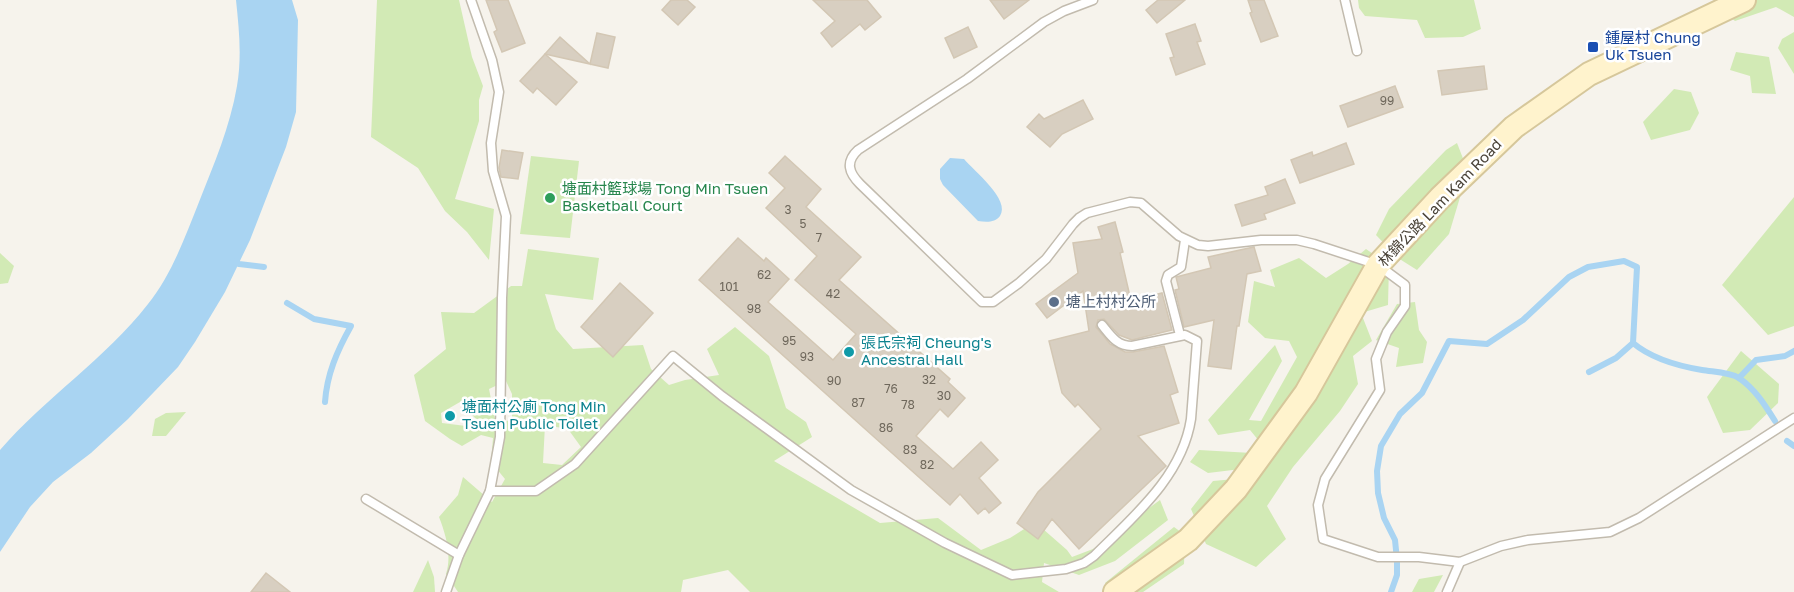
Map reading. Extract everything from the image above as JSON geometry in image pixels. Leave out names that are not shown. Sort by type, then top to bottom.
[{"type":"main road","name":"林錦公路 Lam Kam Road","points":[[1115,592],[1188,540],[1236,489],[1306,393],[1378,265],[1440,198],[1514,127],[1589,74],[1744,0]]},
{"type":"lane","points":[[446,592],[459,555],[490,491],[500,437],[506,216],[493,171],[491,143],[499,92],[492,60],[471,0]]},
{"type":"lane","points":[[1093,0],[1064,11],[1044,22],[967,78],[858,150],[850,160],[850,172],[982,302],[993,302],[1018,284],[1046,259],[1073,224],[1087,213],[1130,202],[1141,203],[1185,240],[1208,246],[1261,240],[1297,240],[1314,243],[1378,265],[1405,285],[1405,306],[1387,332],[1376,359],[1380,390],[1325,479],[1318,506],[1323,539],[1378,557],[1419,557],[1460,562],[1501,546],[1528,540],[1595,535],[1624,527],[1794,418]]},
{"type":"lane","points":[[1345,0],[1357,51]]},
{"type":"lane","points":[[1180,335],[1166,281],[1168,275],[1181,267],[1185,240]]},
{"type":"lane","points":[[490,491],[536,491],[575,465],[673,356],[722,396],[850,490],[945,543],[1012,575],[1066,570],[1094,556],[1148,503],[1180,455],[1189,429],[1198,346],[1194,338],[1180,335],[1124,346],[1113,338],[1102,325]]},
{"type":"lane","points":[[366,499],[459,555]]},
{"type":"lane","points":[[1447,592],[1460,562]]},
{"type":"green space","points":[[377,0],[459,0],[472,57],[483,86],[479,100],[479,121],[455,199],[494,209],[489,260],[467,232],[445,211],[418,168],[371,137]]},
{"type":"green space","points":[[1358,0],[1474,0],[1481,29],[1463,37],[1425,38],[1417,20],[1365,16],[1359,8]]},
{"type":"green space","points":[[1715,0],[1794,0],[1794,17],[1776,7],[1735,21],[1717,6]]},
{"type":"green space","points":[[1794,32],[1794,74],[1778,48],[1782,39]]},
{"type":"green space","points":[[1736,52],[1769,57],[1776,94],[1752,93],[1750,76],[1730,70]]},
{"type":"green space","points":[[1674,89],[1691,92],[1699,113],[1690,130],[1651,140],[1643,122]]},
{"type":"green space","points":[[1457,143],[1464,161],[1464,184],[1449,234],[1417,270],[1398,258],[1376,235],[1389,209],[1446,150]]},
{"type":"green space","name":"塘面村籃球場 Tong Min Tsuen Basketball Court","points":[[531,156],[579,161],[570,238],[520,234]]},
{"type":"green space","points":[[1794,197],[1794,326],[1768,335],[1722,285]]},
{"type":"green space","points":[[528,249],[599,258],[593,300],[545,294],[556,329],[573,349],[643,345],[651,369],[669,385],[719,375],[707,349],[735,327],[769,356],[786,408],[806,422],[812,437],[774,461],[880,523],[938,518],[981,550],[1010,538],[1035,522],[1072,557],[1093,549],[1160,500],[1168,520],[1115,561],[1079,575],[1044,563],[1042,582],[1059,592],[750,592],[728,570],[683,580],[681,592],[458,592],[446,574],[447,546],[439,517],[458,495],[463,477],[492,502],[505,479],[491,462],[493,438],[481,435],[462,446],[425,421],[414,375],[446,349],[441,312],[474,313],[511,286],[522,286]],"holes":[[[506,381],[512,394],[512,418],[495,428],[489,389]],[[460,402],[476,419],[474,427],[442,423],[441,413]],[[545,425],[568,429],[581,447],[562,465],[543,463]]]},
{"type":"green space","points":[[1366,249],[1389,265],[1388,305],[1361,313],[1372,341],[1353,356],[1358,384],[1340,411],[1293,467],[1267,506],[1286,539],[1256,567],[1206,544],[1191,509],[1213,481],[1235,479],[1241,469],[1208,473],[1190,462],[1199,450],[1252,453],[1259,441],[1250,430],[1218,435],[1208,420],[1275,345],[1282,361],[1249,420],[1261,421],[1297,357],[1289,341],[1265,338],[1248,322],[1254,281],[1275,287],[1270,270],[1299,258],[1326,278]]},
{"type":"green space","points":[[0,253],[14,266],[8,283],[0,284]]},
{"type":"green space","points":[[1415,302],[1419,330],[1427,342],[1423,363],[1396,367],[1399,348],[1376,340],[1397,304]]},
{"type":"green space","points":[[1741,351],[1779,384],[1778,403],[1750,430],[1723,433],[1707,397]]},
{"type":"green space","points":[[186,412],[166,436],[152,436],[155,419],[166,413]]},
{"type":"green space","points":[[1174,527],[1185,535],[1184,564],[1143,592],[1113,592],[1105,583]]},
{"type":"green space","points":[[428,560],[434,577],[435,592],[413,592]]},
{"type":"green space","points":[[1443,575],[1434,592],[1412,592],[1419,579]]},
{"type":"water","points":[[236,0],[292,0],[298,20],[296,112],[286,147],[250,240],[225,292],[178,367],[128,419],[91,453],[53,482],[30,507],[0,552],[0,450],[131,324],[157,292],[183,242],[221,145],[234,101],[240,54]]},
{"type":"water","points":[[950,158],[964,159],[996,194],[1002,209],[996,220],[978,221],[943,185],[940,179],[940,169]]},
{"type":"building","points":[[486,0],[508,0],[525,43],[502,52]]},
{"type":"building","points":[[671,0],[687,0],[695,7],[678,25],[662,10]]},
{"type":"building","points":[[813,0],[867,0],[881,17],[865,30],[860,24],[832,47],[821,33],[835,21]]},
{"type":"building","points":[[990,0],[1029,0],[1004,19]]},
{"type":"building","points":[[1158,0],[1185,0],[1157,23],[1146,10]]},
{"type":"building","points":[[1248,0],[1264,0],[1278,36],[1261,42],[1250,13],[1252,12]]},
{"type":"building","points":[[1195,24],[1201,41],[1197,42],[1205,64],[1176,75],[1170,58],[1174,57],[1166,34]]},
{"type":"building","points":[[968,27],[977,47],[954,58],[945,38]]},
{"type":"building","points":[[597,33],[615,37],[608,68],[590,64]]},
{"type":"building","points":[[560,37],[590,64],[545,54]]},
{"type":"building","points":[[545,54],[577,82],[556,105],[537,88],[533,93],[520,81]]},
{"type":"building","points":[[1484,66],[1487,89],[1442,95],[1438,71]]},
{"type":"building","points":[[1395,86],[1403,107],[1348,127],[1340,106]]},
{"type":"building","points":[[1083,100],[1093,119],[1062,134],[1050,147],[1027,127],[1039,114],[1044,119]]},
{"type":"building","points":[[1346,143],[1354,164],[1300,183],[1291,160],[1312,152],[1313,156]]},
{"type":"building","points":[[502,150],[523,153],[518,179],[501,177],[499,168]]},
{"type":"building","points":[[785,156],[821,189],[806,207],[861,257],[839,280],[950,379],[948,382],[965,398],[948,417],[940,409],[916,436],[953,469],[981,442],[998,460],[979,478],[1001,503],[989,513],[985,508],[978,514],[960,494],[950,505],[699,280],[738,238],[764,261],[766,258],[789,279],[768,302],[833,360],[856,334],[795,280],[817,256],[766,208],[785,188],[769,173]]},
{"type":"building","points":[[1285,179],[1295,203],[1264,214],[1266,219],[1242,226],[1235,205],[1268,195],[1265,187]]},
{"type":"building","points":[[1115,222],[1123,252],[1120,253],[1131,301],[1162,293],[1172,330],[1132,340],[1119,335],[1104,319],[1098,320],[1096,327],[1110,344],[1125,352],[1164,346],[1178,392],[1170,395],[1179,423],[1138,436],[1166,466],[1079,549],[1052,519],[1038,539],[1017,523],[1038,492],[1101,429],[1078,404],[1075,407],[1062,393],[1049,341],[1089,331],[1083,291],[1047,318],[1036,304],[1078,273],[1073,243],[1102,239],[1098,227]]},
{"type":"building","points":[[1254,247],[1261,271],[1247,274],[1231,369],[1208,366],[1214,320],[1184,327],[1175,290],[1179,289],[1176,277],[1211,268],[1208,257]]},
{"type":"building","points":[[620,283],[653,313],[613,357],[581,327]]},
{"type":"building","points":[[266,573],[290,592],[251,592]]},
{"type":"waterway","points":[[233,261],[239,264],[264,267]]},
{"type":"waterway","points":[[1391,592],[1397,575],[1395,540],[1384,518],[1378,493],[1377,471],[1381,446],[1400,414],[1422,393],[1449,341],[1487,344],[1523,320],[1569,277],[1588,267],[1624,261],[1637,267],[1633,343],[1640,349],[1675,364],[1726,373],[1739,378],[1755,392],[1775,421]]},
{"type":"waterway","points":[[287,303],[314,319],[351,326],[334,363],[325,402]]},
{"type":"waterway","points":[[1589,372],[1616,358],[1633,343]]},
{"type":"waterway","points":[[1739,378],[1756,360],[1785,356],[1794,351]]},
{"type":"waterway","points":[[1787,441],[1794,446]]},
{"type":"place","name":"鍾屋村 Chung Uk Tsuen","points":[[1593,47]]},
{"type":"place","name":"塘面村籃球場 Tong Min Tsuen Basketball Court","points":[[550,198]]},
{"type":"place","name":"塘上村村公所","points":[[1054,302]]},
{"type":"place","name":"張氏宗祠 Cheung's Ancestral Hall","points":[[849,352]]},
{"type":"place","name":"塘面村公廁 Tong Min Tsuen Public Toilet","points":[[450,416]]}]
